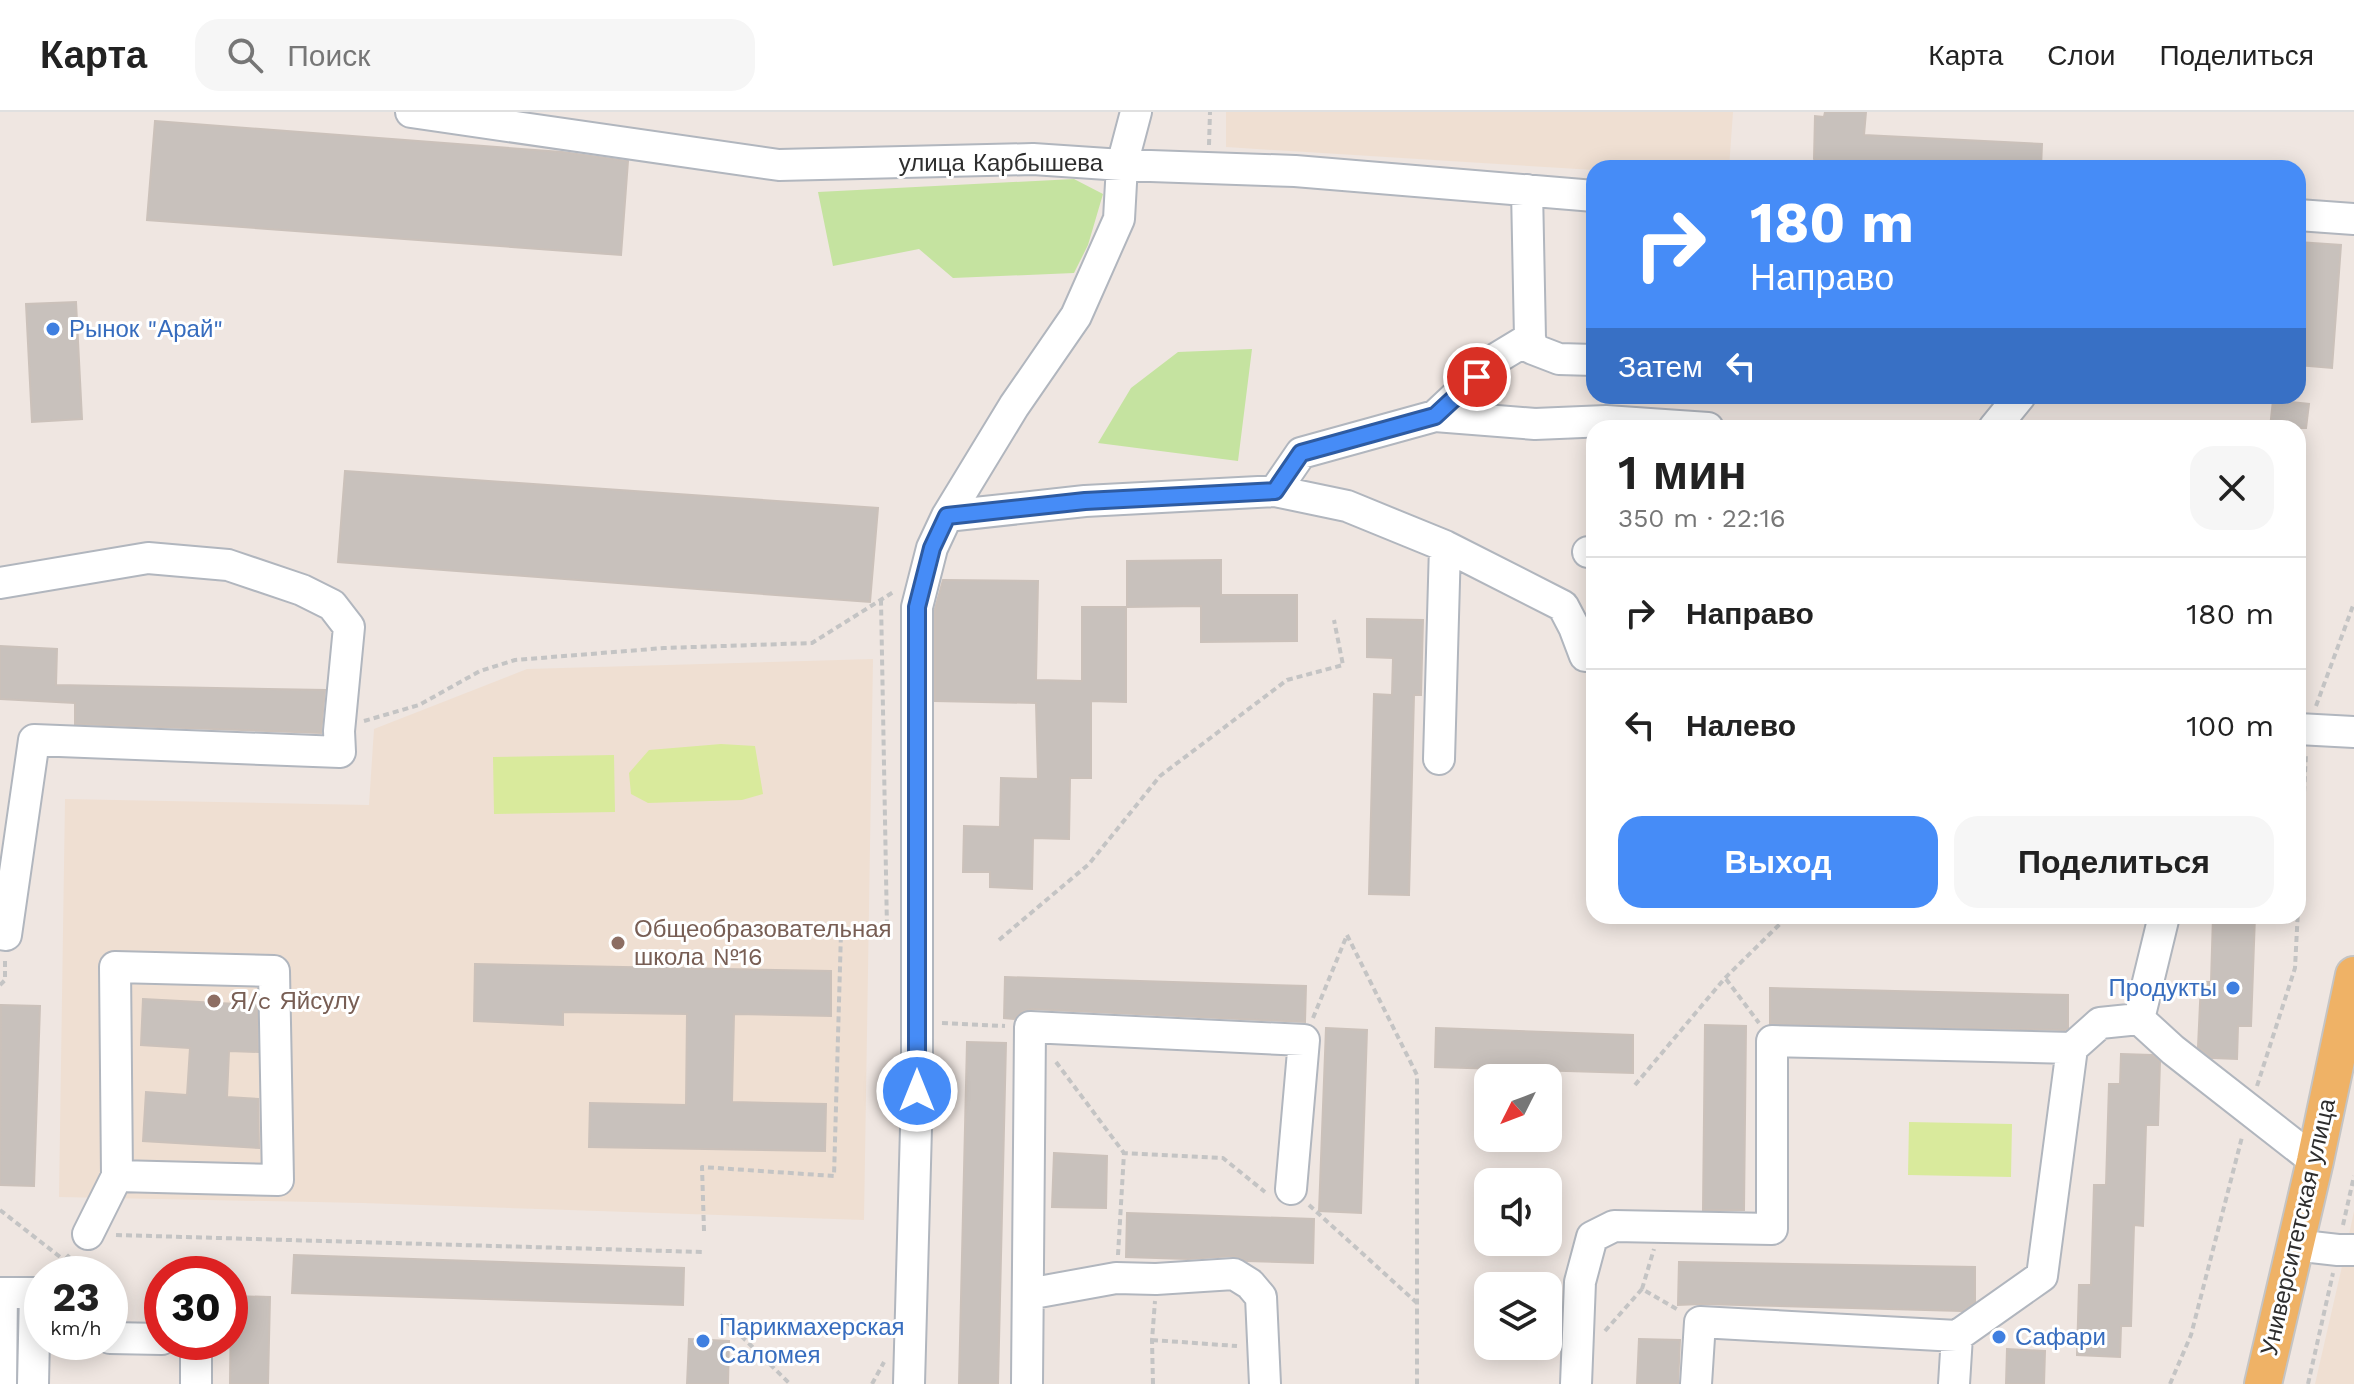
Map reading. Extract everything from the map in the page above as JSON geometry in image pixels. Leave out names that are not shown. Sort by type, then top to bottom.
[{"type":"main road","name":"Университетская улица","points":[[2263,1384],[2354,975]]},
{"type":"street","name":"улица Карбышева","points":[[411,112],[779,165],[1033,159],[1295,171],[1586,195]]},
{"type":"street","points":[[909,1384],[917,1091],[917,607],[932,548],[947,516],[1014,406],[1076,316],[1119,219],[1122,165],[1136,112]]},
{"type":"street","points":[[1527,190],[1530,338],[1533,349],[1559,359],[1586,360]]},
{"type":"street","points":[[2306,216],[2354,219]]},
{"type":"street","points":[[1435,416],[1497,358],[1530,338]]},
{"type":"street","points":[[2000,420],[2014,404]]},
{"type":"street","points":[[1275,491],[1301,453],[1435,416],[1535,424],[1586,422]]},
{"type":"street","points":[[947,516],[1085,501],[1275,491],[1347,506],[1445,546],[1563,606],[1586,606]]},
{"type":"street","points":[[1439,759],[1445,546]]},
{"type":"street","points":[[0,583],[148,558],[228,565],[302,590],[332,605],[349,627],[339,731],[340,752],[34,740],[6,935],[0,934]]},
{"type":"street","points":[[1563,606],[1586,656]]},
{"type":"street","points":[[2306,729],[2354,732]]},
{"type":"street","points":[[2139,1019],[2162,924]]},
{"type":"street","points":[[88,1234],[117,1176],[115,967],[274,971],[278,1180],[117,1176]]},
{"type":"street","points":[[1696,1384],[1700,1322],[1957,1336],[2042,1276],[2072,1048],[2100,1023],[2139,1019],[2173,1050],[2315,1161]]},
{"type":"street","points":[[1027,1384],[1030,1027],[1304,1040],[1291,1189]]},
{"type":"street","points":[[1576,1384],[1580,1282],[1592,1237],[1614,1226],[1772,1229],[1772,1041],[2072,1048]]},
{"type":"street","points":[[2294,1245],[2346,1250]]},
{"type":"street","points":[[1028,1294],[1116,1278],[1234,1274],[1250,1284],[1261,1297],[1265,1384]]},
{"type":"street","points":[[1,1384],[1,1293],[35,1293],[33,1384]]},
{"type":"street","points":[[1954,1384],[1957,1336]]},
{"type":"street","points":[[196,1360],[196,1384]]},
{"type":"path","points":[[1208,168],[1210,112]]},
{"type":"path","points":[[339,731],[419,705],[480,671],[515,660],[664,648],[812,643],[927,569]]},
{"type":"path","points":[[704,1231],[702,1167],[834,1176],[841,932],[887,929],[881,601]]},
{"type":"path","points":[[2306,722],[2354,603]]},
{"type":"path","points":[[999,940],[1089,864],[1160,776],[1287,680],[1343,665],[1334,620]]},
{"type":"path","points":[[1635,1085],[1725,978],[1780,924]]},
{"type":"path","points":[[2170,1384],[2191,1335],[2249,1110],[2295,968],[2296,924]]},
{"type":"path","points":[[1304,1040],[1347,935],[1417,1075],[1417,1384]]},
{"type":"path","points":[[1725,978],[1772,1041]]},
{"type":"path","points":[[938,1023],[1030,1027],[1124,1153],[1116,1278]]},
{"type":"path","points":[[1124,1153],[1223,1158],[1275,1201],[1291,1189],[1417,1303]]},
{"type":"path","points":[[2308,1384],[2346,1250],[2354,1176]]},
{"type":"path","points":[[0,1210],[59,1256]]},
{"type":"path","points":[[1605,1331],[1642,1289],[1661,1227]]},
{"type":"path","points":[[68,1256],[88,1234],[703,1252]]},
{"type":"path","points":[[1153,1384],[1156,1279]]},
{"type":"path","points":[[1642,1289],[1700,1322]]},
{"type":"path","points":[[720,1315],[790,1384]]},
{"type":"path","points":[[1152,1340],[1265,1348]]},
{"type":"shaded area","points":[[1226,112],[1733,112],[1730,160],[1586,160],[1586,170],[1226,147]]},
{"type":"shaded area","name":"Общеобразовательная школа №16","points":[[873,659],[864,1220],[363,1203],[59,1197],[65,799],[369,805],[374,729],[527,669]]},
{"type":"shaded area","points":[[2354,1211],[2354,1384],[2315,1384],[2346,1249]]},
{"type":"green space","points":[[1074,179],[1103,194],[1088,245],[1074,273],[953,278],[919,249],[833,266],[818,192]]},
{"type":"green space","points":[[1252,349],[1238,461],[1098,443],[1131,388],[1178,352]]},
{"type":"green space","points":[[721,744],[755,746],[763,794],[742,800],[648,803],[631,794],[629,773],[649,750]]},
{"type":"green space","points":[[614,755],[615,812],[494,814],[493,757]]},
{"type":"green space","points":[[1909,1122],[2012,1124],[2011,1177],[1908,1175]]},
{"type":"building","points":[[1825,112],[1866,112],[1864,135],[2042,144],[2041,160],[1814,159],[1815,116],[1824,117]]},
{"type":"building","points":[[155,121],[562,152],[628,161],[621,255],[147,220]]},
{"type":"building","points":[[2306,243],[2341,245],[2332,368],[2306,366]]},
{"type":"building","points":[[76,302],[82,419],[32,422],[26,304]]},
{"type":"building","points":[[2273,404],[2309,404],[2306,428],[2306,420],[2271,420]]},
{"type":"building","points":[[345,471],[878,508],[870,602],[338,562]]},
{"type":"building","points":[[1221,560],[1221,595],[1297,595],[1297,641],[1201,642],[1201,606],[1127,607],[1127,561]]},
{"type":"building","points":[[943,580],[1038,581],[1036,680],[1082,681],[1082,607],[1126,607],[1126,702],[1091,701],[1091,778],[1070,778],[1069,839],[1033,838],[1032,889],[990,887],[990,872],[963,872],[964,826],[1000,827],[1001,778],[1038,779],[1036,703],[935,701],[935,609]]},
{"type":"building","points":[[1367,619],[1423,620],[1421,695],[1414,695],[1409,895],[1369,894],[1374,694],[1392,695],[1393,658],[1367,657]]},
{"type":"building","points":[[0,646],[57,649],[56,685],[325,690],[321,733],[75,724],[75,703],[0,699]]},
{"type":"building","points":[[2213,924],[2255,924],[2251,1026],[2238,1026],[2237,1059],[2212,1058],[2198,1047],[2201,982],[2211,982]]},
{"type":"building","name":"Общеобразовательная школа №16","points":[[475,964],[831,971],[831,1016],[734,1014],[732,1102],[826,1104],[825,1151],[589,1147],[590,1103],[686,1105],[687,1014],[563,1012],[563,1025],[474,1021]]},
{"type":"building","points":[[1005,977],[1306,986],[1305,1022],[1031,1009],[1021,1012],[1014,1019],[1004,1018]]},
{"type":"building","points":[[1770,988],[2068,995],[2068,1028],[1770,1024]]},
{"type":"building","points":[[143,999],[257,1005],[258,1052],[229,1051],[227,1097],[258,1099],[259,1148],[143,1141],[146,1092],[187,1095],[190,1048],[141,1045]]},
{"type":"building","points":[[1,1005],[40,1006],[34,1186],[0,1185]]},
{"type":"building","points":[[1705,1025],[1746,1026],[1744,1210],[1703,1210]]},
{"type":"building","points":[[1326,1028],[1367,1030],[1361,1213],[1319,1211]]},
{"type":"building","points":[[1436,1028],[1633,1035],[1633,1073],[1562,1071],[1562,1064],[1435,1067]]},
{"type":"building","points":[[967,1042],[1006,1043],[998,1384],[959,1384]]},
{"type":"building","points":[[2121,1054],[2152,1055],[2160,1062],[2158,1125],[2146,1125],[2143,1226],[2134,1225],[2131,1326],[2121,1326],[2120,1357],[2077,1355],[2079,1285],[2091,1285],[2094,1185],[2106,1185],[2109,1084],[2120,1084]]},
{"type":"building","points":[[1054,1153],[1107,1156],[1106,1208],[1052,1207]]},
{"type":"building","points":[[1127,1213],[1314,1219],[1313,1263],[1247,1261],[1233,1256],[1188,1259],[1126,1257]]},
{"type":"building","points":[[294,1255],[684,1268],[683,1305],[292,1293]]},
{"type":"building","points":[[1679,1262],[1975,1267],[1975,1302],[1962,1311],[1678,1305]]},
{"type":"building","points":[[248,1296],[270,1297],[268,1384],[230,1384],[230,1360],[248,1360]]},
{"type":"building","points":[[689,1339],[729,1341],[728,1384],[687,1384]]},
{"type":"building","points":[[1639,1339],[1680,1340],[1678,1384],[1637,1384]]},
{"type":"building","points":[[2007,1349],[2045,1351],[2044,1384],[2006,1384]]},
{"type":"place","name":"Рынок \"Арай\"","points":[[53,329]]},
{"type":"place","name":"Общеобразовательная школа №16","points":[[618,943]]},
{"type":"place","name":"Продукты","points":[[2233,988]]},
{"type":"place","name":"Я/c Яйсулу","points":[[214,1001]]},
{"type":"place","name":"Сафари","points":[[1999,1337]]},
{"type":"place","name":"Парикмахерская Саломея","points":[[703,1341]]},
{"type":"route","points":[[917,1091],[917,607],[932,548],[947,516],[1085,501],[1275,491],[1301,453],[1435,416],[1477,377]]}]
